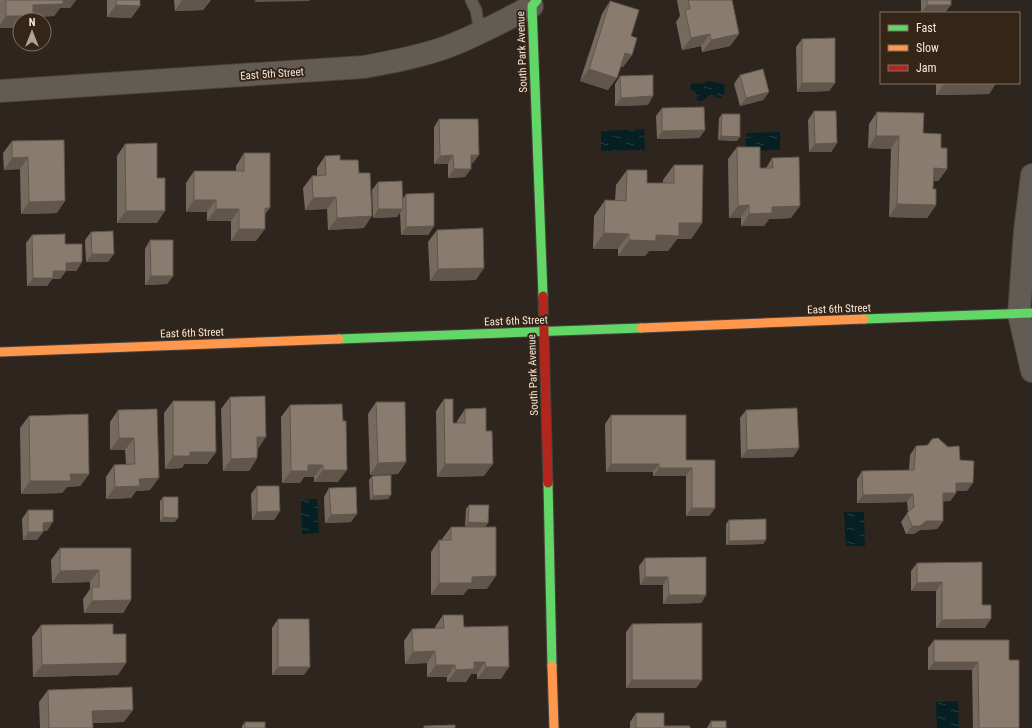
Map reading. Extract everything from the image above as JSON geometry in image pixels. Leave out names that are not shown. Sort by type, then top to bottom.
[{"type":"street","name":"East 5th Street","points":[[0,91],[364,68],[409,58],[444,48],[480,33],[535,3]]},
{"type":"street","name":"South Park Avenue","points":[[535,3],[554,728]]},
{"type":"street","points":[[1032,175],[1024,231],[1025,314],[1032,371]]},
{"type":"street","name":"East 6th Street","points":[[0,352],[1025,314]]},
{"type":"lane","points":[[470,0],[476,10],[480,33]]},
{"type":"water","points":[[708,81],[724,84],[724,95],[718,98],[711,94],[702,101],[697,101],[696,92],[690,89],[690,86],[692,83],[701,84]]},
{"type":"water","points":[[644,129],[645,150],[601,151],[601,131]]},
{"type":"water","points":[[780,132],[780,150],[746,151],[746,133]]},
{"type":"water","points":[[317,499],[319,533],[302,534],[301,500]]},
{"type":"water","points":[[844,512],[864,512],[865,546],[846,546]]},
{"type":"water","points":[[958,701],[959,728],[937,728],[936,702]]},
{"type":"building","points":[[6,0],[63,0],[63,4],[33,5],[33,12],[12,12],[12,16],[6,16]]},
{"type":"building","points":[[116,0],[140,0],[140,6],[116,5]]},
{"type":"building","points":[[688,0],[732,0],[739,34],[711,40],[710,34],[691,38],[685,10],[690,9]]},
{"type":"building","points":[[927,0],[951,0],[951,5],[927,5]]},
{"type":"building","points":[[610,1],[639,10],[631,36],[637,38],[632,55],[625,53],[617,78],[589,69]]},
{"type":"building","points":[[835,38],[835,83],[802,83],[802,39]]},
{"type":"building","points":[[763,69],[769,92],[746,98],[740,75]]},
{"type":"building","points":[[653,75],[653,96],[621,98],[620,76]]},
{"type":"building","points":[[704,107],[705,130],[662,131],[662,108]]},
{"type":"building","points":[[814,111],[836,111],[837,143],[815,144]]},
{"type":"building","points":[[877,112],[924,113],[923,133],[941,134],[941,148],[947,148],[947,169],[934,168],[933,189],[936,189],[936,205],[897,204],[899,136],[876,136]]},
{"type":"building","points":[[722,114],[740,114],[740,137],[721,136]]},
{"type":"building","points":[[439,119],[478,119],[479,155],[471,155],[471,169],[454,169],[453,155],[440,156]]},
{"type":"building","points":[[64,140],[65,201],[29,202],[28,157],[12,158],[12,141]]},
{"type":"building","points":[[157,143],[157,178],[165,178],[165,211],[126,211],[125,144]]},
{"type":"building","points":[[737,147],[760,147],[760,168],[773,168],[772,158],[799,157],[800,206],[772,207],[772,213],[749,214],[749,205],[738,206]]},
{"type":"building","points":[[244,153],[270,153],[270,208],[265,208],[265,229],[239,229],[239,209],[216,209],[216,200],[194,200],[194,171],[244,171]]},
{"type":"building","points":[[340,155],[340,160],[358,160],[359,173],[370,173],[372,216],[337,218],[336,197],[313,198],[312,176],[326,175],[325,156]]},
{"type":"building","points":[[674,165],[703,165],[702,223],[679,223],[679,236],[656,235],[656,241],[629,240],[629,234],[604,233],[605,200],[626,201],[627,170],[647,170],[647,183],[674,183]]},
{"type":"building","points":[[402,181],[403,209],[378,209],[378,182]]},
{"type":"building","points":[[434,193],[434,226],[406,227],[406,194]]},
{"type":"building","points":[[483,228],[484,268],[438,269],[437,230]]},
{"type":"building","points":[[113,231],[114,254],[92,254],[91,232]]},
{"type":"building","points":[[65,234],[65,244],[82,244],[82,262],[66,263],[66,271],[53,271],[53,278],[33,278],[32,235]]},
{"type":"building","points":[[150,240],[173,240],[173,276],[151,276]]},
{"type":"building","points":[[265,396],[266,437],[257,437],[257,458],[231,459],[230,397]]},
{"type":"building","points":[[444,399],[453,399],[453,423],[465,423],[465,409],[486,408],[486,431],[492,431],[493,464],[445,464]]},
{"type":"building","points":[[173,401],[215,401],[216,452],[190,452],[190,456],[173,456]]},
{"type":"building","points":[[376,402],[405,402],[406,462],[378,463]]},
{"type":"building","points":[[342,404],[343,421],[346,421],[347,470],[323,470],[323,465],[308,465],[308,471],[291,471],[290,405]]},
{"type":"building","points":[[797,408],[799,448],[747,450],[746,410]]},
{"type":"building","points":[[157,409],[159,478],[139,479],[140,486],[115,487],[114,465],[135,464],[134,438],[119,438],[118,410]]},
{"type":"building","points":[[88,414],[89,474],[70,474],[71,481],[30,481],[29,416]]},
{"type":"building","points":[[611,415],[686,415],[686,460],[715,460],[715,508],[692,508],[692,468],[659,468],[659,464],[611,464]]},
{"type":"building","points":[[938,438],[948,447],[959,446],[960,460],[974,461],[973,483],[956,483],[956,493],[943,493],[943,521],[926,521],[920,526],[912,526],[907,513],[914,507],[913,494],[863,495],[862,471],[914,470],[916,446],[928,445],[932,439]]},
{"type":"building","points":[[391,475],[391,495],[373,496],[372,476]]},
{"type":"building","points":[[257,486],[279,486],[280,511],[257,512]]},
{"type":"building","points":[[356,487],[357,514],[331,515],[329,488]]},
{"type":"building","points":[[163,497],[178,497],[178,518],[163,517]]},
{"type":"building","points":[[469,505],[489,505],[488,523],[468,522]]},
{"type":"building","points":[[28,510],[53,510],[53,522],[43,523],[43,532],[28,532]]},
{"type":"building","points":[[766,519],[766,540],[729,541],[729,520]]},
{"type":"building","points":[[451,527],[496,527],[496,576],[472,577],[472,583],[439,583],[439,540],[451,540]]},
{"type":"building","points":[[60,548],[131,548],[131,600],[92,601],[92,587],[99,587],[99,570],[60,571]]},
{"type":"building","points":[[706,557],[706,595],[669,595],[668,577],[645,577],[645,558]]},
{"type":"building","points":[[982,562],[982,605],[991,605],[991,619],[942,620],[942,582],[917,583],[917,563]]},
{"type":"building","points":[[443,615],[463,615],[464,627],[508,626],[509,667],[486,667],[485,662],[474,662],[474,669],[456,670],[455,665],[436,665],[435,651],[413,652],[412,629],[444,628]]},
{"type":"building","points":[[278,619],[309,619],[310,667],[278,667]]},
{"type":"building","points":[[702,623],[702,680],[632,680],[632,624]]},
{"type":"building","points":[[113,624],[113,634],[126,634],[126,663],[42,665],[41,625]]},
{"type":"building","points":[[934,640],[1009,640],[1009,660],[1019,660],[1019,728],[979,728],[978,662],[934,662]]},
{"type":"building","points":[[132,687],[133,710],[92,711],[93,728],[49,728],[48,690]]},
{"type":"building","points":[[636,713],[664,713],[664,726],[690,726],[690,728],[636,728]]},
{"type":"building","points":[[711,721],[726,721],[726,728],[711,728]]},
{"type":"building","points":[[245,722],[265,722],[265,728],[245,728]]},
{"type":"building","points":[[455,725],[455,728],[424,728],[424,726]]},
{"type":"traffic: fast","points":[[537,0],[532,6],[543,296]]},
{"type":"traffic: fast","points":[[864,319],[1032,313]]},
{"type":"traffic: fast","points":[[339,339],[641,328]]},
{"type":"traffic: fast","points":[[548,483],[552,666]]},
{"type":"traffic: slow","points":[[641,328],[864,319]]},
{"type":"traffic: slow","points":[[0,352],[339,339]]},
{"type":"traffic: slow","points":[[552,666],[554,728]]},
{"type":"traffic: jam","points":[[543,296],[548,483]]}]
